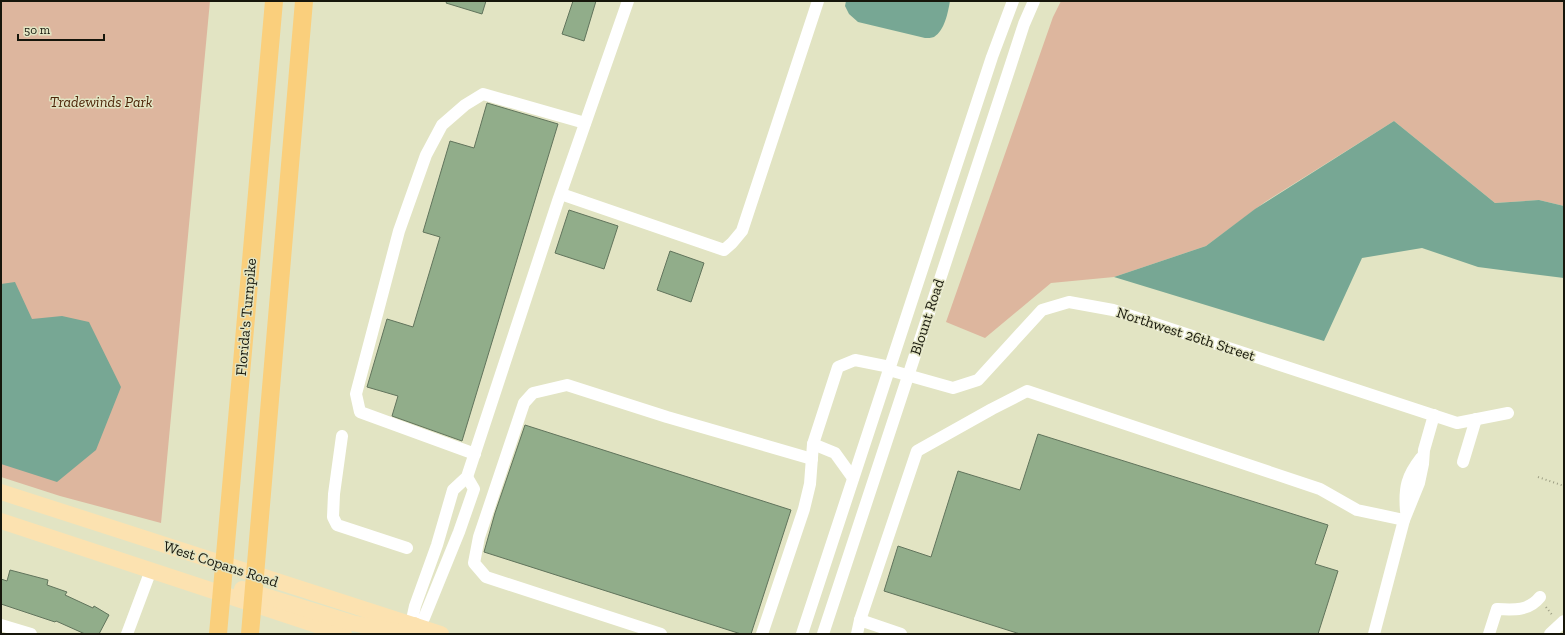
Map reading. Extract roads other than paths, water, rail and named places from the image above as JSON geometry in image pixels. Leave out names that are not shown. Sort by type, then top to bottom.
[{"type":"highway","name":"Florida's Turnpike","points":[[219,629],[226,532],[274,1]]},
{"type":"highway","name":"Florida's Turnpike","points":[[250,633],[304,1]]},
{"type":"main road","name":"West Copans Road","points":[[1,492],[441,634]]},
{"type":"main road","name":"West Copans Road","points":[[1,521],[344,634]]},
{"type":"main road","points":[[151,570],[187,572],[358,624],[399,632],[414,625]]},
{"type":"street","points":[[467,477],[474,489],[459,532],[424,618],[414,625],[413,615],[415,606],[437,546],[453,490],[467,477],[585,123],[628,1]]},
{"type":"street","points":[[561,194],[724,250],[742,231],[818,1]]},
{"type":"street","name":"Blount Road","points":[[802,634],[992,57],[1012,1]]},
{"type":"street","name":"Blount Road","points":[[823,634],[1015,50],[1034,1]]},
{"type":"street","points":[[475,454],[360,412],[356,394],[399,231],[426,155],[442,125],[465,105],[483,94],[585,123]]},
{"type":"street","name":"Northwest 26th Street","points":[[814,444],[838,367],[855,360],[889,368],[953,388],[978,380],[1042,310],[1069,302],[1113,310],[1457,423],[1508,413]]},
{"type":"street","points":[[661,634],[635,630],[486,578],[474,563],[479,537],[524,402],[533,393],[567,385],[667,417],[812,459]]},
{"type":"street","points":[[857,634],[860,620],[917,451],[1026,391],[1320,489],[1357,510],[1405,517]]},
{"type":"street","points":[[1374,634],[1405,517],[1404,494],[1408,480],[1424,454],[1434,415]]},
{"type":"street","points":[[1463,462],[1476,419]]},
{"type":"street","points":[[342,436],[334,494],[333,517],[337,525],[407,548]]},
{"type":"street","points":[[762,634],[804,509],[810,484],[814,444],[835,453],[854,478]]},
{"type":"street","points":[[127,634],[151,570]]},
{"type":"street","points":[[1489,634],[1497,609],[1517,610],[1534,605],[1540,597]]},
{"type":"street","points":[[860,620],[901,634]]},
{"type":"street","points":[[1550,634],[1564,621]]},
{"type":"street","points":[[1,625],[31,634]]},
{"type":"park label","name":"Tradewinds Park","points":[[101,102]]}]
